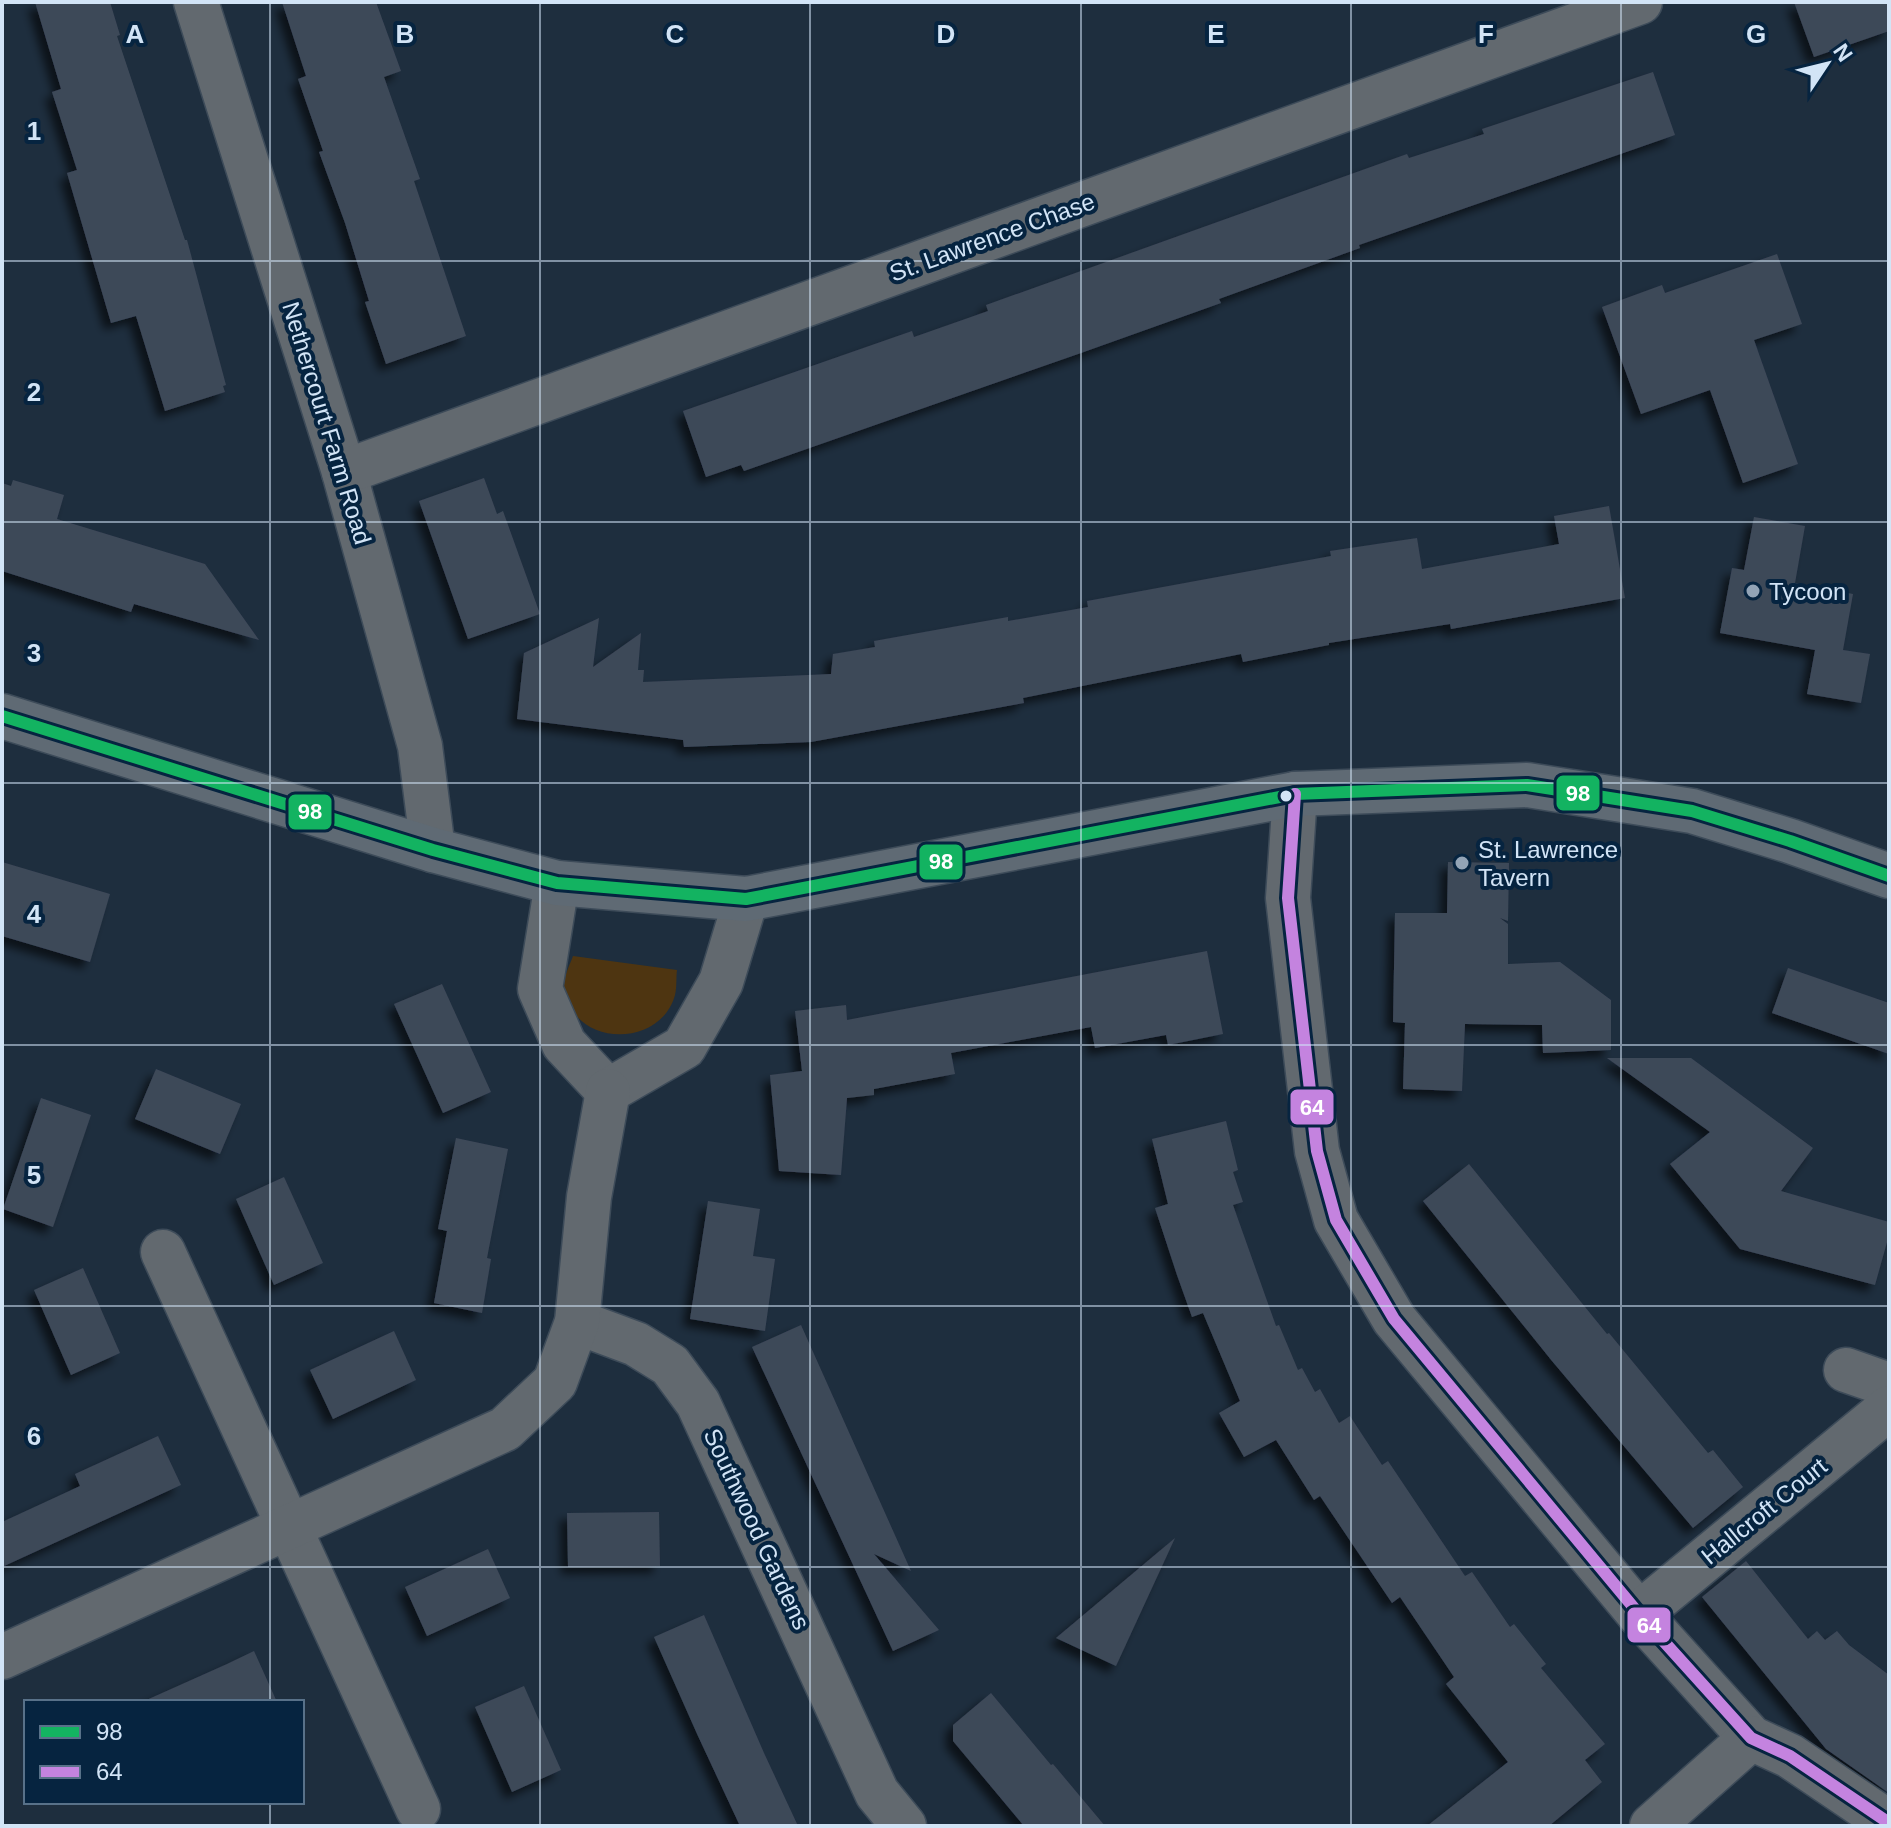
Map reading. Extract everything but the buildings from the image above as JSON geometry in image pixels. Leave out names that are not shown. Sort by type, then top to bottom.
[{"type":"main road","points":[[2,716],[433,850],[557,883],[746,899],[1295,794],[1527,785],[1692,811],[1889,876]]},
{"type":"street","name":"Nethercourt Farm Road","points":[[196,2],[344,472],[420,746],[433,850]]},
{"type":"street","name":"St. Lawrence Chase","points":[[344,472],[1640,2]]},
{"type":"street","points":[[1295,794],[1288,898],[1317,1151],[1336,1220],[1394,1319],[1639,1614],[1751,1738],[1790,1756],[1889,1823]]},
{"type":"street","points":[[557,883],[540,989],[564,1044],[608,1091]]},
{"type":"street","points":[[2,1657],[505,1429],[555,1382],[577,1322],[589,1197],[608,1091],[684,1047],[721,982],[746,899]]},
{"type":"street","points":[[163,1252],[418,1809]]},
{"type":"street","name":"Southwood Gardens","points":[[577,1322],[636,1344],[670,1365],[698,1403],[890,1809]]},
{"type":"street","points":[[1846,1370],[1889,1385]]},
{"type":"street","name":"Hallcroft Court","points":[[1639,1614],[1889,1408]]},
{"type":"street","points":[[1652,1826],[1751,1738]]},
{"type":"shaded area","points":[[573,956],[677,970],[675,995],[666,1013],[652,1026],[635,1033],[616,1034],[597,1030],[581,1021],[570,1006],[564,985]]},
{"type":"transit line","name":"98","points":[[2,716],[433,850],[557,883],[746,899],[1295,794],[1527,785],[1692,811],[1889,876]]},
{"type":"transit line","name":"64","points":[[1295,794],[1288,898],[1317,1151],[1336,1220],[1394,1319],[1639,1614],[1751,1738],[1790,1756],[1889,1823]]},
{"type":"place","name":"Tycoon","points":[[1753,591]]},
{"type":"place","name":"St. Lawrence Tavern","points":[[1462,863]]}]
